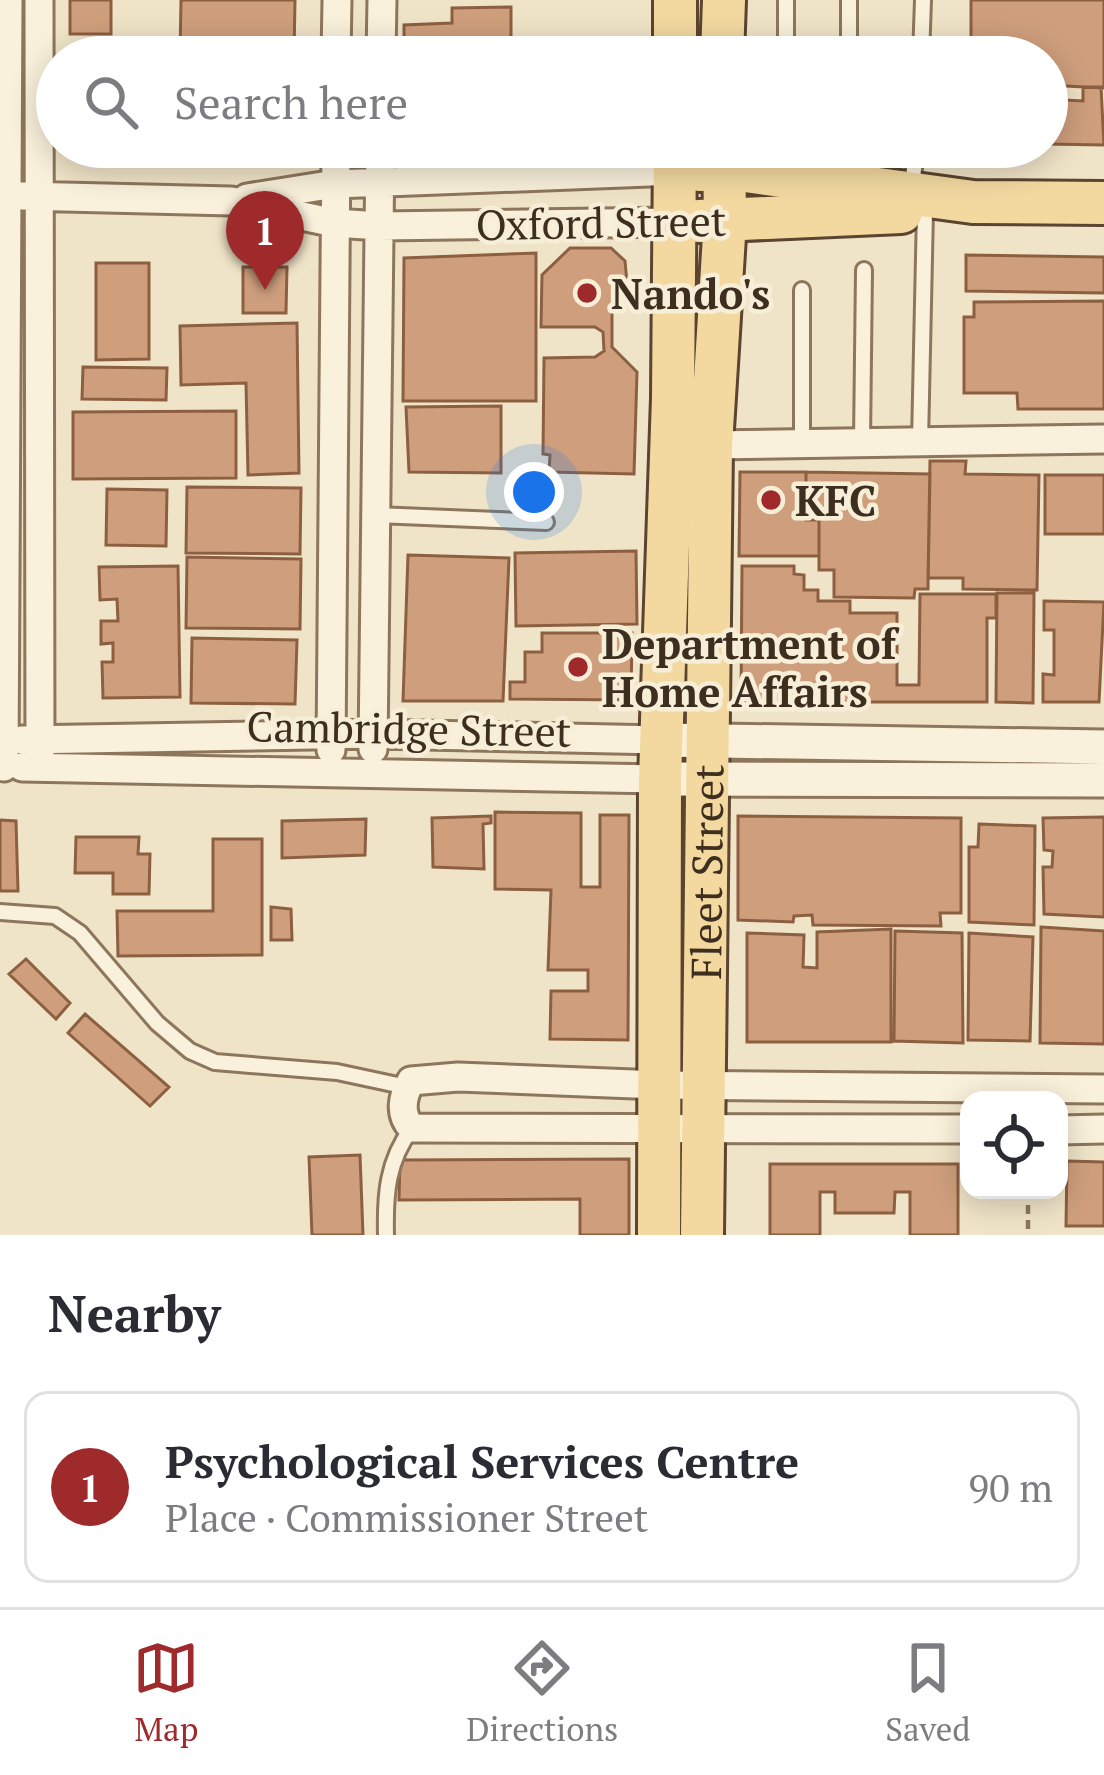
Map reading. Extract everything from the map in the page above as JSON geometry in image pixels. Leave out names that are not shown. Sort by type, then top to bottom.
[{"type":"main road","points":[[674,0],[675,36]]},
{"type":"main road","points":[[723,36],[724,0]]},
{"type":"main road","name":"Fleet Street","points":[[659,1235],[660,759],[675,168]]},
{"type":"main road","name":"Fleet Street","points":[[702,1235],[711,446],[724,168]]},
{"type":"main road","name":"Oxford Street","points":[[769,168],[918,201]]},
{"type":"main road","name":"Oxford Street","points":[[674,222],[918,201],[1104,203]]},
{"type":"street","points":[[2,753],[8,0]]},
{"type":"street","points":[[40,0],[40,36]]},
{"type":"street","points":[[336,36],[337,0]]},
{"type":"street","points":[[381,36],[382,0]]},
{"type":"street","points":[[40,168],[40,753]]},
{"type":"street","points":[[331,772],[335,168]]},
{"type":"street","points":[[373,772],[380,168]]},
{"type":"street","name":"Oxford Street","points":[[231,201],[335,184],[560,168]]},
{"type":"street","name":"Oxford Street","points":[[4,196],[231,201],[335,223],[380,226],[674,222]]},
{"type":"street","points":[[711,446],[1104,439]]},
{"type":"street","name":"Cambridge Street","points":[[2,753],[374,734],[660,759],[1104,780]]},
{"type":"street","name":"Cambridge Street","points":[[708,761],[1104,747]]},
{"type":"street","name":"Cambridge Street","points":[[40,753],[331,772],[660,759]]},
{"type":"street","points":[[960,1128],[702,1106],[658,1105],[412,1128],[403,1113],[412,1083],[458,1077],[658,1105],[702,1106],[1104,1089]]},
{"type":"street","points":[[1068,1130],[1104,1129]]},
{"type":"lane","points":[[785,0],[786,36]]},
{"type":"lane","points":[[849,0],[849,36]]},
{"type":"lane","points":[[922,36],[923,0]]},
{"type":"lane","points":[[917,168],[920,442]]},
{"type":"lane","points":[[862,442],[864,270]]},
{"type":"lane","points":[[802,290],[802,443]]},
{"type":"lane","points":[[376,515],[546,522]]},
{"type":"lane","points":[[0,912],[55,916],[80,933],[157,1023],[190,1051],[215,1062],[412,1083]]},
{"type":"lane","points":[[386,1235],[390,1168],[412,1128]]},
{"type":"path","points":[[1028,1199],[1028,1235]]},
{"type":"building","points":[[70,0],[111,0],[111,34],[70,34]]},
{"type":"building","points":[[181,0],[295,0],[294,36],[180,36]]},
{"type":"building","points":[[971,0],[1104,0],[1104,88],[1068,86],[1068,36],[971,36]]},
{"type":"building","points":[[511,7],[511,36],[404,36],[404,25],[452,23],[452,8]]},
{"type":"building","points":[[1083,87],[1101,87],[1104,145],[1068,144],[1068,100],[1083,101]]},
{"type":"building","points":[[570,248],[611,248],[625,261],[628,293],[612,304],[612,347],[637,372],[634,474],[549,472],[550,455],[543,454],[544,358],[595,357],[604,351],[603,332],[595,327],[541,327],[542,275]]},
{"type":"building","points":[[536,253],[536,401],[403,401],[404,258]]},
{"type":"building","points":[[966,255],[1104,257],[1104,293],[966,291]]},
{"type":"building","points":[[96,263],[149,263],[149,359],[96,360]]},
{"type":"building","points":[[243,267],[287,267],[286,313],[243,313]]},
{"type":"building","points":[[1104,301],[1104,409],[1018,409],[1017,393],[964,393],[964,317],[974,317],[974,302]]},
{"type":"building","points":[[297,323],[299,473],[248,475],[246,383],[181,385],[180,326]]},
{"type":"building","points":[[83,367],[167,368],[166,400],[82,399]]},
{"type":"building","points":[[501,406],[501,473],[409,472],[406,407]]},
{"type":"building","points":[[236,411],[236,478],[73,479],[73,412]]},
{"type":"building","points":[[930,461],[966,461],[965,474],[1039,475],[1037,590],[963,589],[963,578],[928,578]]},
{"type":"building","points":[[740,472],[806,472],[806,520],[819,520],[819,556],[739,556]]},
{"type":"building","points":[[806,472],[930,474],[928,589],[915,589],[914,598],[834,597],[834,570],[819,570],[819,520],[806,520]]},
{"type":"building","points":[[1045,475],[1104,475],[1104,534],[1045,534]]},
{"type":"building","points":[[187,487],[301,488],[300,554],[186,553]]},
{"type":"building","points":[[107,489],[167,490],[166,546],[106,545]]},
{"type":"building","points":[[636,551],[637,624],[516,626],[515,553]]},
{"type":"building","points":[[408,555],[509,558],[503,701],[403,701]]},
{"type":"building","points":[[187,557],[301,559],[300,629],[186,628]]},
{"type":"building","points":[[178,566],[180,697],[103,698],[102,662],[113,662],[113,643],[101,644],[101,621],[118,621],[117,599],[100,600],[99,567]]},
{"type":"building","points":[[742,566],[794,566],[794,574],[804,575],[804,590],[818,590],[818,601],[850,601],[850,613],[897,613],[897,685],[919,685],[920,594],[996,594],[996,618],[987,618],[987,702],[741,702]]},
{"type":"building","points":[[997,593],[1034,593],[1033,703],[996,702]]},
{"type":"building","points":[[1044,601],[1104,602],[1099,702],[1043,702],[1043,674],[1054,675],[1054,630],[1044,630]]},
{"type":"building","name":"Department of Home Affairs","points":[[542,633],[632,633],[631,700],[510,699],[510,682],[525,682],[525,652],[542,652]]},
{"type":"building","points":[[192,638],[297,640],[295,704],[191,703]]},
{"type":"building","points":[[495,812],[581,813],[581,887],[600,887],[600,815],[629,815],[628,1040],[550,1039],[551,991],[588,991],[588,970],[548,970],[551,890],[495,889]]},
{"type":"building","points":[[491,816],[491,823],[483,824],[484,869],[433,867],[432,818]]},
{"type":"building","points":[[738,816],[961,818],[961,913],[940,913],[941,926],[813,925],[812,915],[794,916],[793,922],[738,920]]},
{"type":"building","points":[[1104,817],[1104,917],[1044,914],[1043,867],[1052,867],[1053,851],[1044,850],[1043,818]]},
{"type":"building","points":[[366,819],[365,855],[282,858],[282,821]]},
{"type":"building","points":[[0,820],[16,821],[18,891],[0,891]]},
{"type":"building","points":[[979,824],[1035,826],[1034,925],[969,922],[969,847],[978,847]]},
{"type":"building","points":[[76,837],[139,837],[138,854],[150,854],[149,894],[113,894],[113,873],[75,873]]},
{"type":"building","points":[[213,839],[262,839],[262,955],[118,956],[117,911],[213,911]]},
{"type":"building","points":[[271,907],[291,909],[292,940],[271,940]]},
{"type":"building","points":[[1041,927],[1104,931],[1104,1044],[1040,1043]]},
{"type":"building","points":[[891,929],[891,1042],[747,1042],[747,933],[804,935],[803,967],[817,968],[817,932]]},
{"type":"building","points":[[895,931],[962,933],[963,1043],[894,1041]]},
{"type":"building","points":[[969,933],[1033,937],[1030,1041],[968,1040]]},
{"type":"building","points":[[26,959],[70,1003],[56,1019],[9,974]]},
{"type":"building","points":[[85,1014],[169,1087],[150,1106],[68,1033]]},
{"type":"building","points":[[360,1155],[363,1235],[312,1235],[309,1157]]},
{"type":"building","points":[[629,1159],[629,1235],[580,1235],[580,1199],[399,1200],[400,1160]]},
{"type":"building","points":[[1068,1161],[1104,1162],[1104,1226],[1066,1226]]},
{"type":"building","points":[[770,1164],[958,1164],[958,1235],[910,1235],[910,1192],[895,1192],[894,1213],[835,1213],[835,1192],[820,1192],[820,1235],[770,1235]]},
{"type":"place","name":"Psychological Services Centre","points":[[265,290]]},
{"type":"place","name":"Nando's","points":[[587,293]]},
{"type":"place","name":"KFC","points":[[771,500]]},
{"type":"place","name":"Department of Home Affairs","points":[[578,667]]}]
